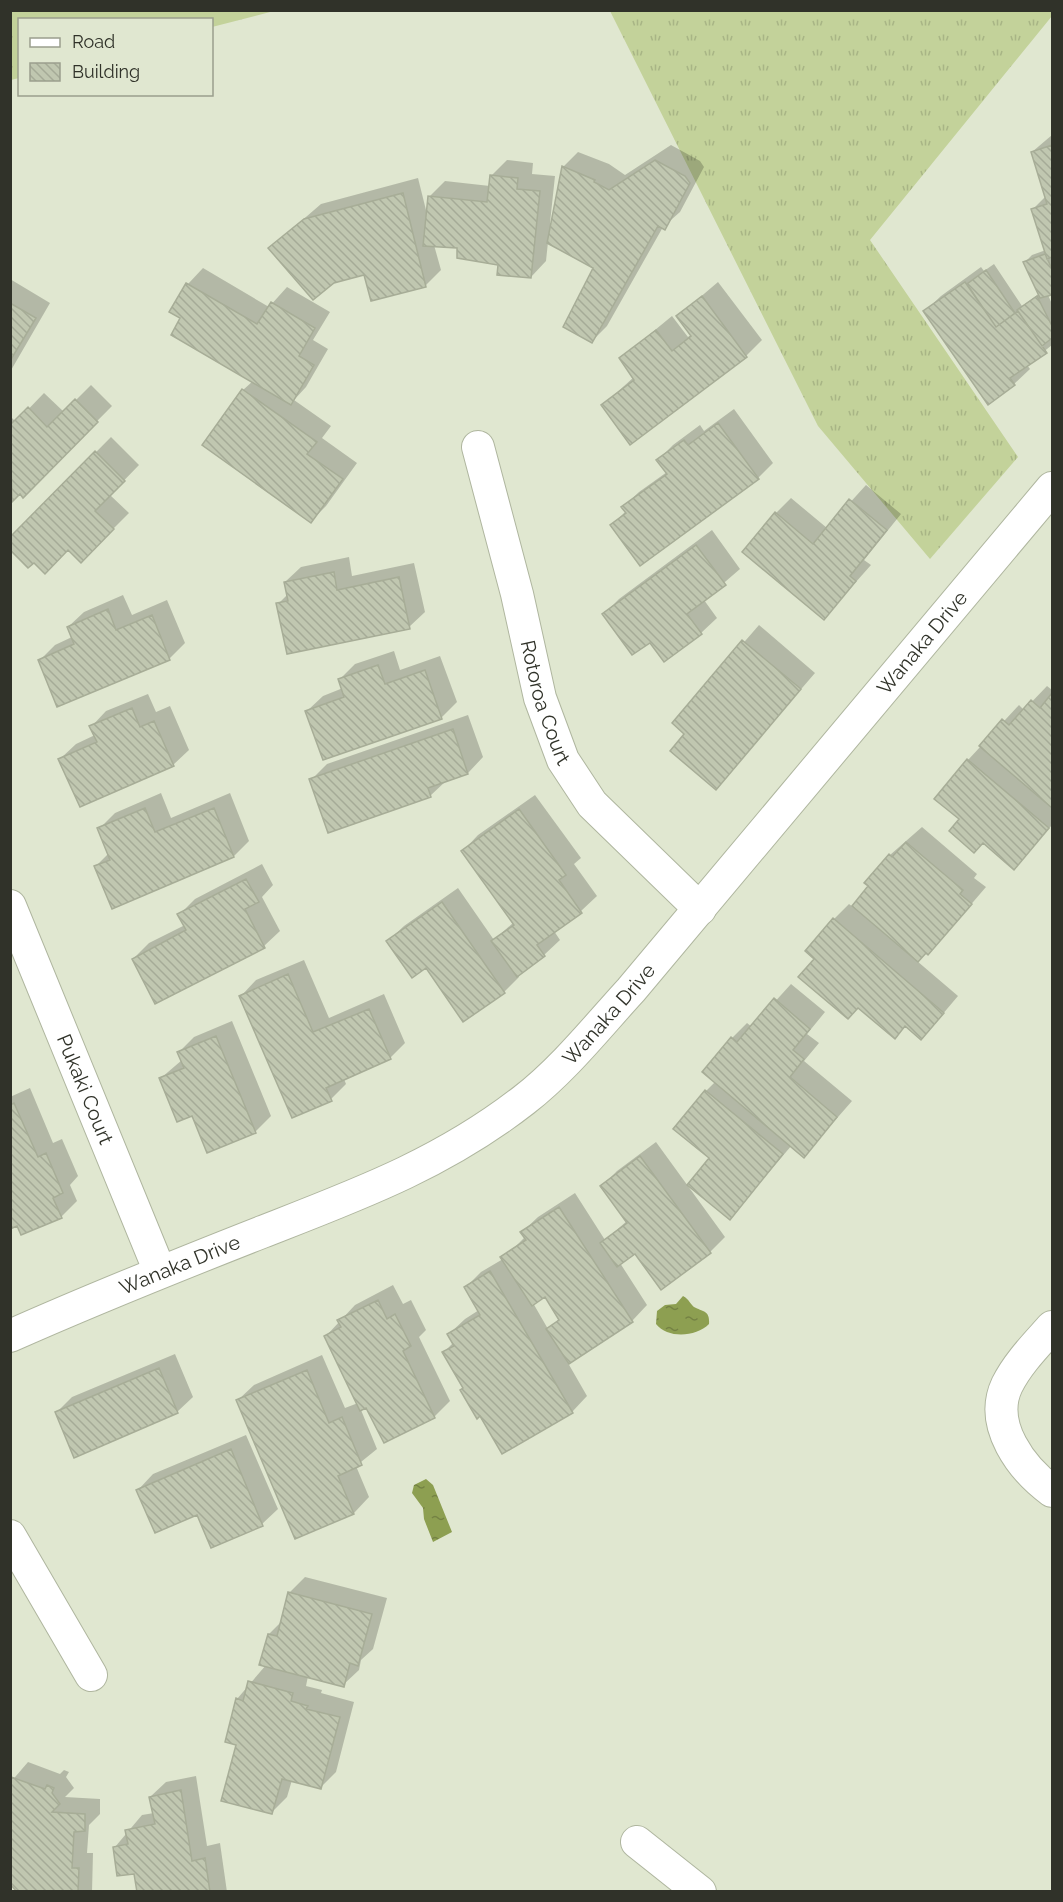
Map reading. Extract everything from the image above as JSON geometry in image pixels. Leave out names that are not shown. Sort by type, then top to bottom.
[{"type":"street","name":"Rotoroa Court","points":[[478,447],[517,594],[540,698],[563,760],[592,804],[700,909]]},
{"type":"street","name":"Wanaka Drive","points":[[10,1336],[160,1272],[393,1181],[447,1152],[525,1099],[564,1063],[631,990],[1053,488]]},
{"type":"street","name":"Pukaki Court","points":[[10,906],[160,1272]]},
{"type":"street","points":[[1053,1327],[1026,1356],[1006,1387],[1002,1415],[1009,1441],[1023,1466],[1053,1491]]},
{"type":"street","points":[[10,1536],[91,1675]]},
{"type":"street","points":[[637,1842],[700,1892]]},
{"type":"green space","points":[[11,10],[274,10],[213,27],[213,18],[18,18],[18,78],[11,80]]},
{"type":"green space","points":[[610,11],[1052,11],[1052,16],[870,240],[1018,457],[930,559],[818,426]]},
{"type":"water","points":[[683,1296],[694,1307],[707,1314],[709,1324],[690,1334],[675,1334],[661,1329],[656,1324],[657,1311],[665,1305],[676,1304]]},
{"type":"water","points":[[426,1479],[433,1485],[452,1532],[433,1542],[424,1519],[423,1508],[412,1493],[414,1485]]},
{"type":"building","points":[[1052,145],[1052,257],[1047,259],[1031,209],[1047,204],[1031,152]]},
{"type":"building","points":[[655,160],[685,176],[690,183],[665,230],[658,226],[592,343],[563,327],[593,268],[547,243],[562,166],[595,180],[594,182],[609,190]]},
{"type":"building","points":[[490,175],[518,178],[517,189],[540,191],[531,278],[497,275],[498,265],[457,258],[457,248],[423,246],[428,196],[487,202]]},
{"type":"building","points":[[403,193],[426,287],[371,301],[364,275],[334,283],[313,300],[268,248],[304,219]]},
{"type":"building","points":[[1045,254],[1052,269],[1052,295],[1040,298],[1023,262]]},
{"type":"building","points":[[986,270],[1015,313],[996,327],[967,284]]},
{"type":"building","points":[[965,282],[996,327],[1018,311],[1047,353],[1010,378],[1015,385],[988,405],[923,311]]},
{"type":"building","points":[[186,283],[257,324],[271,302],[315,328],[299,356],[314,365],[291,405],[171,335],[180,318],[169,312]]},
{"type":"building","points":[[702,296],[747,357],[630,445],[601,405],[634,380],[619,358],[656,330],[672,351],[691,336],[676,316]]},
{"type":"building","points":[[1037,296],[1052,326],[1052,338],[1042,346],[1017,310]]},
{"type":"building","points":[[10,303],[36,318],[10,361]]},
{"type":"building","points":[[242,389],[317,442],[307,454],[343,479],[311,523],[202,445]]},
{"type":"building","points":[[75,399],[98,422],[23,498],[20,494],[12,502],[10,425],[28,407],[47,427]]},
{"type":"building","points":[[718,423],[759,479],[640,566],[610,525],[626,513],[621,507],[667,474],[656,460],[684,440],[688,445]]},
{"type":"building","points":[[95,451],[125,481],[95,511],[114,529],[81,563],[68,550],[45,574],[34,563],[28,568],[10,550],[10,537]]},
{"type":"building","points":[[849,499],[887,530],[850,576],[856,581],[824,620],[742,552],[775,512],[813,544]]},
{"type":"building","points":[[696,545],[726,585],[687,614],[702,634],[664,662],[650,643],[632,655],[602,614]]},
{"type":"building","points":[[334,572],[337,590],[399,577],[410,629],[287,654],[276,603],[288,601],[284,582]]},
{"type":"building","points":[[108,609],[116,630],[152,615],[170,660],[57,707],[38,660],[74,644],[67,627]]},
{"type":"building","points":[[742,640],[801,689],[716,790],[670,751],[684,734],[672,723]]},
{"type":"building","points":[[378,665],[385,684],[425,670],[442,719],[323,760],[305,711],[344,697],[338,679]]},
{"type":"building","points":[[1052,693],[1052,808],[979,746],[1002,719],[1009,725],[1031,700],[1040,708]]},
{"type":"building","points":[[132,708],[140,727],[154,721],[174,766],[80,807],[58,759],[97,742],[89,726]]},
{"type":"building","points":[[453,729],[468,774],[428,788],[431,797],[328,833],[309,779]]},
{"type":"building","points":[[967,759],[1049,828],[1014,870],[983,843],[974,853],[949,831],[959,819],[934,799]]},
{"type":"building","points":[[145,808],[155,832],[214,808],[234,857],[112,909],[94,866],[110,860],[97,828]]},
{"type":"building","points":[[519,809],[566,875],[559,880],[582,913],[537,945],[545,956],[517,977],[491,941],[514,925],[461,851]]},
{"type":"building","points":[[906,842],[963,890],[960,894],[972,904],[928,955],[926,953],[918,962],[852,906],[868,886],[864,883],[889,854],[892,857]]},
{"type":"building","points":[[246,879],[259,902],[245,909],[265,948],[155,1004],[132,959],[186,930],[177,914]]},
{"type":"building","points":[[442,902],[505,993],[463,1022],[426,968],[412,978],[386,941]]},
{"type":"building","points":[[833,918],[944,1013],[921,1040],[905,1026],[895,1039],[858,1008],[848,1019],[798,977],[814,959],[805,951]]},
{"type":"building","points":[[288,974],[313,1032],[369,1009],[391,1059],[326,1088],[332,1101],[292,1118],[239,996]]},
{"type":"building","points":[[774,998],[810,1029],[793,1050],[804,1059],[790,1077],[837,1117],[804,1158],[702,1072],[731,1037],[737,1042]]},
{"type":"building","points":[[216,1036],[256,1133],[207,1153],[192,1116],[177,1122],[159,1078],[184,1068],[177,1052]]},
{"type":"building","points":[[705,1090],[783,1154],[730,1220],[687,1185],[709,1158],[673,1129]]},
{"type":"building","points":[[14,1103],[38,1157],[46,1153],[63,1193],[53,1198],[62,1218],[21,1235],[17,1226],[10,1229],[10,1105]]},
{"type":"building","points":[[640,1156],[711,1253],[661,1290],[635,1254],[617,1267],[600,1243],[627,1223],[600,1186]]},
{"type":"building","points":[[559,1207],[633,1322],[569,1364],[546,1329],[559,1320],[545,1297],[532,1306],[500,1257],[526,1240],[520,1232]]},
{"type":"building","points":[[490,1271],[573,1413],[502,1454],[480,1416],[477,1419],[460,1390],[463,1388],[442,1352],[454,1346],[447,1334],[480,1315],[464,1287]]},
{"type":"building","points":[[378,1300],[387,1319],[395,1314],[411,1346],[403,1351],[435,1418],[384,1443],[366,1408],[360,1411],[324,1336],[341,1327],[337,1320]]},
{"type":"building","points":[[159,1368],[178,1413],[74,1458],[55,1412]]},
{"type":"building","points":[[307,1370],[329,1423],[342,1417],[362,1465],[338,1476],[354,1514],[295,1539],[236,1400]]},
{"type":"building","points":[[231,1449],[263,1526],[211,1548],[197,1515],[155,1533],[136,1490]]},
{"type":"building","points":[[288,1592],[372,1614],[358,1666],[350,1663],[344,1687],[259,1665],[268,1634],[277,1636]]},
{"type":"building","points":[[248,1681],[293,1693],[291,1701],[308,1706],[306,1709],[340,1717],[321,1789],[282,1779],[272,1814],[221,1801],[236,1745],[225,1742],[236,1698],[243,1701]]},
{"type":"building","points":[[11,1777],[45,1789],[47,1785],[54,1788],[52,1793],[60,1804],[52,1812],[85,1814],[85,1831],[74,1832],[72,1868],[79,1868],[78,1892],[17,1892],[10,1884]]},
{"type":"building","points":[[181,1790],[192,1861],[205,1858],[210,1892],[137,1892],[134,1874],[117,1876],[113,1847],[128,1844],[125,1830],[155,1824],[149,1797]]}]
